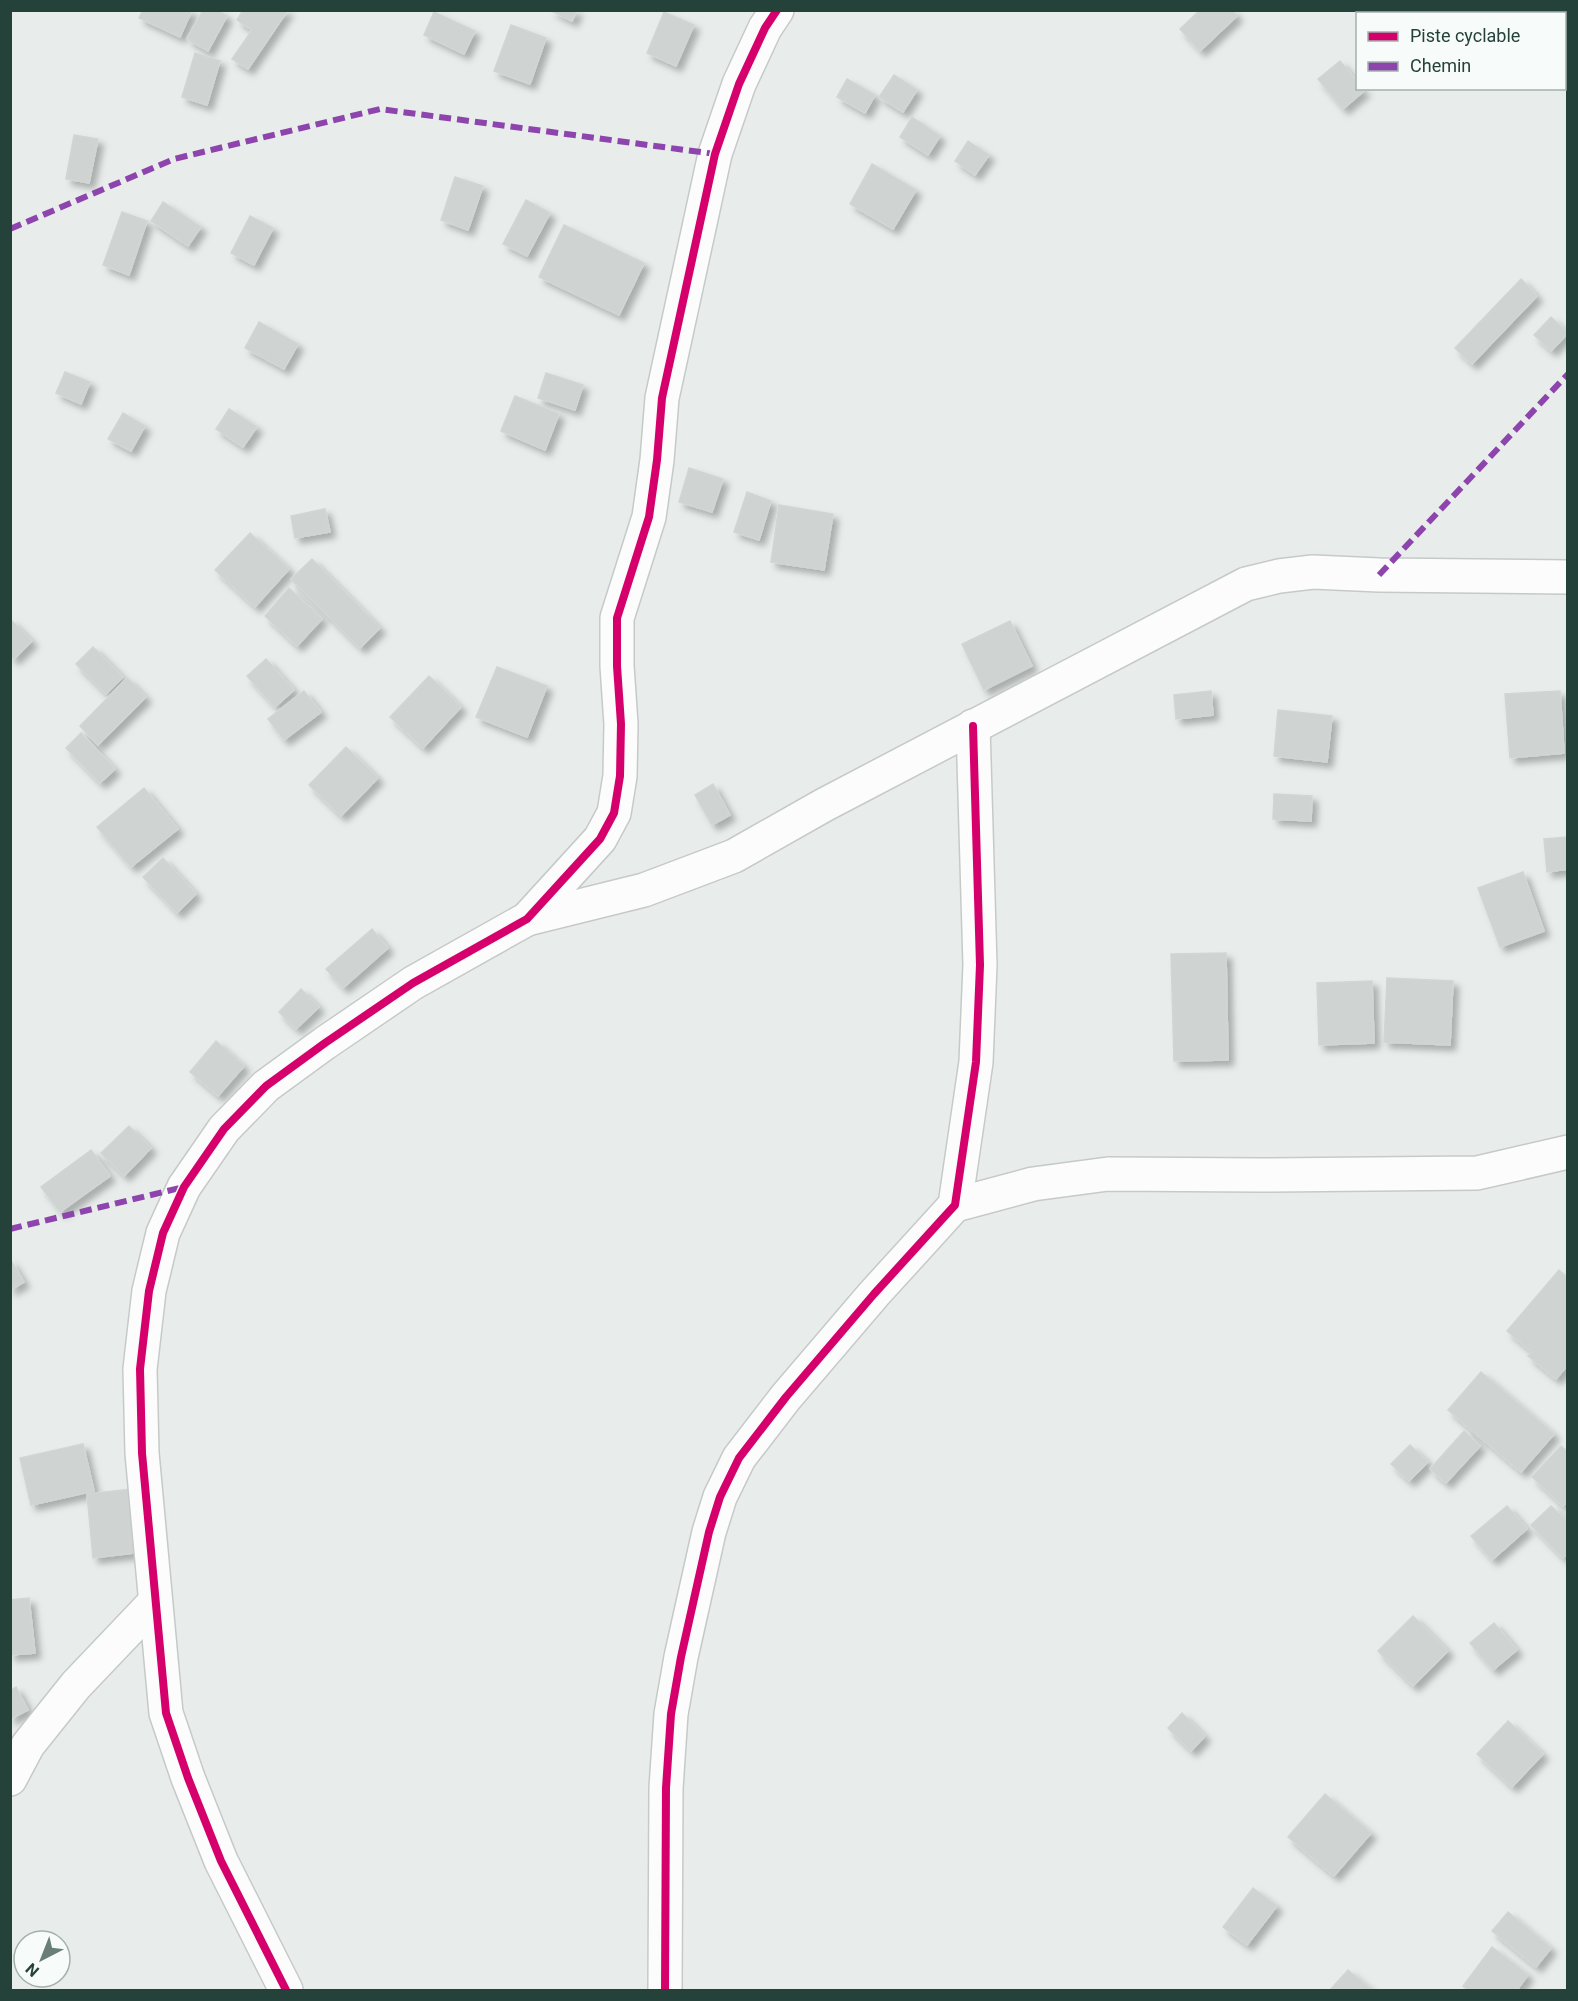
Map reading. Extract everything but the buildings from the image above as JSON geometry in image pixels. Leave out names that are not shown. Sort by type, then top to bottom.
[{"type":"street","points":[[527,919],[600,839],[614,813],[620,776],[621,724],[617,666],[617,618],[649,517],[662,398],[715,154],[739,84],[765,28],[777,10]]},
{"type":"street","points":[[286,1990],[221,1861],[188,1778],[166,1713],[142,1453],[140,1369],[149,1291],[163,1233],[184,1187],[224,1130],[266,1086],[325,1043],[413,983],[527,919],[644,890],[734,856],[973,726],[1246,584],[1279,576],[1313,572],[1568,578]]},
{"type":"street","points":[[955,1205],[976,1062],[980,965],[973,726]]},
{"type":"street","points":[[665,1990],[666,1788],[671,1714],[704,1554],[720,1497],[739,1458],[786,1397],[873,1294],[955,1205],[1033,1184],[1108,1174],[1478,1173],[1568,1152]]},
{"type":"street","points":[[10,1779],[28,1745],[76,1685],[155,1602]]},
{"type":"marked path","points":[[10,229],[174,159],[380,109],[715,154]]},
{"type":"marked path","points":[[1379,575],[1568,374]]},
{"type":"marked path","points":[[10,1229],[184,1187]]},
{"type":"cycle path","points":[[286,1990],[221,1861],[188,1778],[166,1713],[142,1453],[140,1369],[149,1291],[163,1233],[184,1187],[224,1129],[266,1086],[413,983],[527,919],[600,839],[614,813],[620,776],[621,724],[617,666],[617,618],[649,517],[662,398],[715,154],[739,84],[765,28],[777,10]]},
{"type":"cycle path","points":[[665,1990],[666,1788],[671,1714],[681,1657],[709,1532],[720,1497],[739,1458],[786,1397],[874,1294],[955,1205],[976,1062],[980,965],[973,726]]}]
